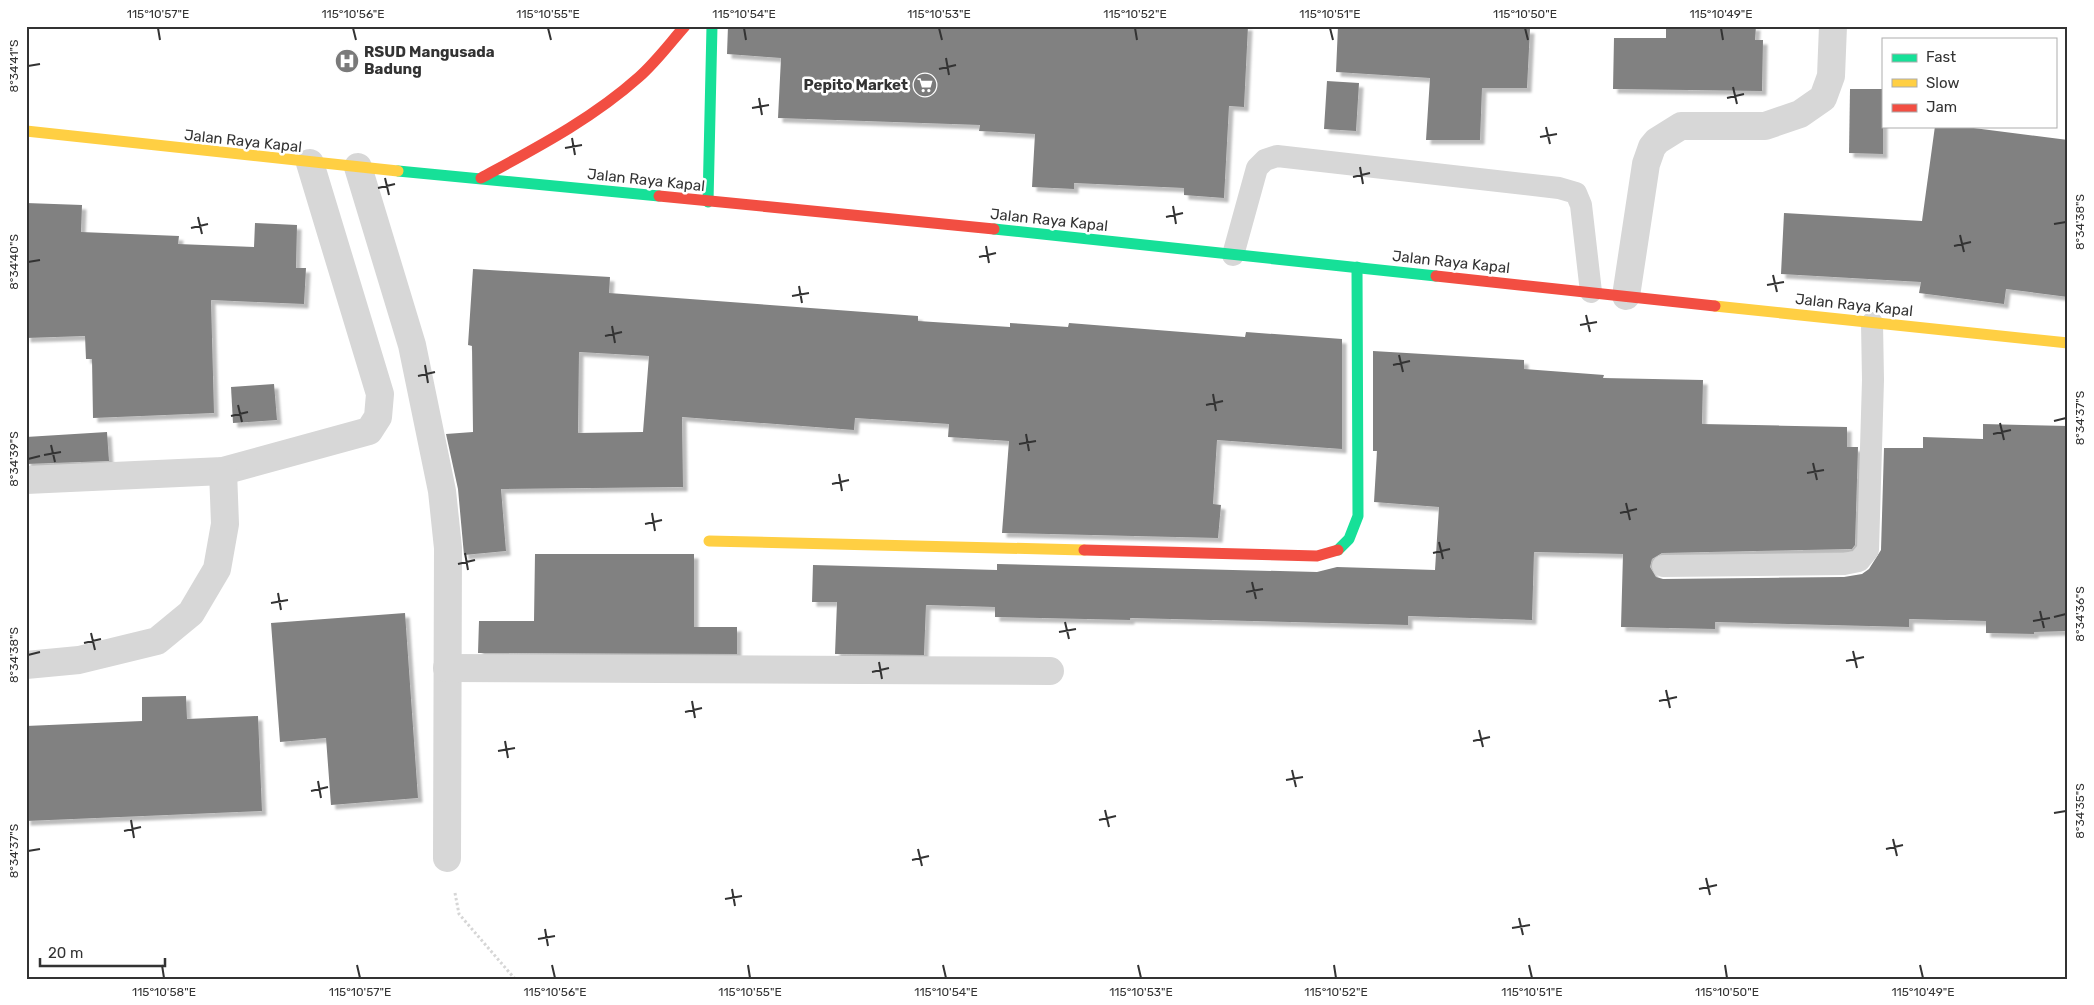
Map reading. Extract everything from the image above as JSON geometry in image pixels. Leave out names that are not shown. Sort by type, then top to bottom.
[{"type":"main road","points":[[481,178],[554,138],[598,109],[639,77],[685,26]]},
{"type":"main road","points":[[708,202],[712,26]]},
{"type":"main road","name":"Jalan Raya Kapal","points":[[26,131],[310,164],[481,178],[708,202],[957,225],[2068,343]]},
{"type":"main road","points":[[709,541],[1297,555],[1332,553],[1344,548],[1352,536],[1358,516],[1356,268]]},
{"type":"street","points":[[1626,296],[1646,164],[1652,147],[1667,133],[1681,126],[1765,126],[1800,114],[1823,98],[1831,76],[1833,26]]},
{"type":"street","points":[[26,480],[223,471],[369,432],[378,417],[380,394],[310,164]]},
{"type":"street","points":[[358,167],[412,345],[442,491],[448,548],[447,858]]},
{"type":"street","points":[[26,665],[79,660],[157,641],[191,613],[217,569],[225,524],[223,471]]},
{"type":"street","points":[[447,668],[1050,671]]},
{"type":"lane","points":[[1233,255],[1257,168],[1265,160],[1277,156],[1559,188],[1576,193],[1581,205],[1591,292]]},
{"type":"lane","points":[[1663,566],[1844,564],[1859,561],[1868,550],[1873,380],[1872,323]]},
{"type":"path","points":[[447,858],[459,914],[515,979]]},
{"type":"building","points":[[728,26],[1248,26],[1244,107],[1229,106],[1224,198],[1184,195],[1184,188],[1074,183],[1074,189],[1032,187],[1035,134],[979,131],[980,125],[778,118],[781,58],[727,54]]},
{"type":"building","points":[[1338,26],[1530,29],[1527,88],[1482,88],[1480,140],[1426,140],[1430,78],[1336,72]]},
{"type":"building","points":[[1666,26],[1756,26],[1755,40],[1763,40],[1762,91],[1613,89],[1614,38],[1666,38]]},
{"type":"building","points":[[1327,81],[1359,83],[1356,131],[1324,129]]},
{"type":"building","points":[[1850,89],[1882,89],[1883,154],[1849,153]]},
{"type":"building","points":[[1935,128],[1974,128],[2068,140],[2068,297],[2006,289],[2004,304],[1919,293],[1921,282],[1781,274],[1784,213],[1922,221]]},
{"type":"building","points":[[26,203],[82,205],[81,232],[179,236],[178,244],[254,247],[255,223],[297,225],[296,268],[306,268],[304,304],[211,300],[214,413],[93,418],[92,359],[86,359],[85,336],[26,338]]},
{"type":"building","points":[[473,269],[610,277],[609,293],[918,316],[918,321],[1010,327],[1010,323],[1068,327],[1069,323],[1245,337],[1246,332],[1342,339],[1342,449],[1217,440],[1213,504],[1221,505],[1218,538],[1002,533],[1009,441],[948,437],[949,424],[855,418],[854,430],[682,417],[683,487],[501,489],[506,551],[464,555],[458,489],[446,434],[473,432],[472,346],[468,345]],"holes":[[[579,352],[649,356],[643,432],[578,433]]]},
{"type":"building","points":[[1373,351],[1524,360],[1524,369],[1604,375],[1603,378],[1703,380],[1702,424],[1847,427],[1847,447],[1858,447],[1855,545],[1852,549],[1662,553],[1652,559],[1650,567],[1656,577],[1663,579],[1844,577],[1862,574],[1869,569],[1881,550],[1884,448],[1923,448],[1923,437],[1983,439],[1983,424],[2068,426],[2068,631],[2034,632],[2034,634],[1986,633],[1986,621],[1909,619],[1909,627],[1715,622],[1715,629],[1621,627],[1623,554],[1534,552],[1532,620],[1408,616],[1408,625],[1130,618],[1130,620],[995,617],[995,607],[926,605],[924,655],[835,654],[837,602],[812,602],[813,565],[997,570],[997,564],[1317,572],[1337,567],[1435,570],[1439,507],[1374,502],[1377,451],[1373,451]]},
{"type":"building","points":[[274,384],[277,420],[233,423],[231,387]]},
{"type":"building","points":[[107,432],[109,461],[26,464],[26,437]]},
{"type":"building","points":[[535,554],[694,554],[694,627],[737,627],[737,654],[478,653],[479,621],[534,621]]},
{"type":"building","points":[[405,613],[418,798],[331,805],[326,738],[280,742],[271,623]]},
{"type":"building","points":[[186,696],[187,719],[258,716],[262,811],[26,821],[26,726],[142,721],[142,697]]},
{"type":"traffic: fast","points":[[708,202],[712,26]]},
{"type":"traffic: fast","points":[[398,171],[659,196]]},
{"type":"traffic: fast","points":[[994,229],[1436,276]]},
{"type":"traffic: fast","points":[[1338,550],[1349,539],[1358,516],[1357,267]]},
{"type":"traffic: slow","points":[[26,131],[398,171]]},
{"type":"traffic: slow","points":[[1715,306],[2068,343]]},
{"type":"traffic: slow","points":[[709,541],[1084,550]]},
{"type":"traffic: jam","points":[[481,178],[583,120],[621,92],[657,59],[685,26]]},
{"type":"traffic: jam","points":[[659,196],[994,229]]},
{"type":"traffic: jam","points":[[1436,276],[1715,306]]},
{"type":"traffic: jam","points":[[1084,550],[1317,556],[1338,550]]},
{"type":"place","name":"RSUD Mangusada Badung","points":[[347,61]]},
{"type":"place","name":"Pepito Market","points":[[925,85]]}]
